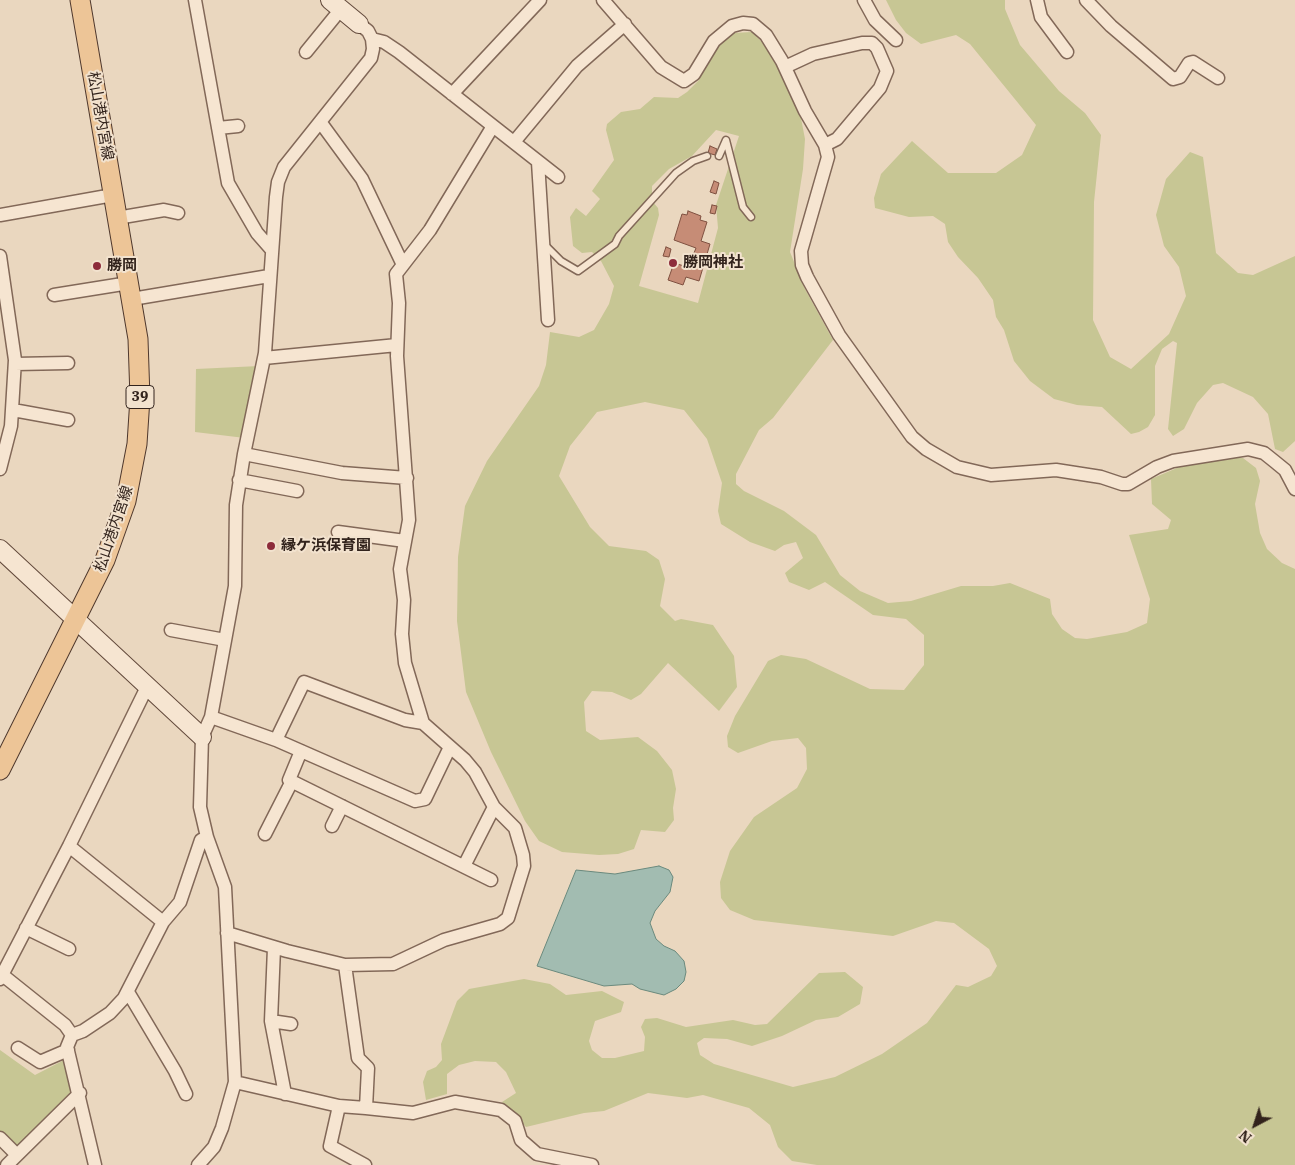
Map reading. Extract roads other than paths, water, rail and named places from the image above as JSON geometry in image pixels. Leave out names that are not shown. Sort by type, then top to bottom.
[{"type":"main road","name":"松山港内宮線","points":[[0,770],[76,620],[117,530],[133,471],[137,444],[140,388],[138,339],[80,0]]},
{"type":"street","points":[[195,0],[228,183],[252,226],[271,249]]},
{"type":"street","points":[[452,94],[540,0]]},
{"type":"street","points":[[603,0],[625,24],[644,50],[661,67],[684,81],[694,74],[714,41],[732,26],[743,23],[753,24],[760,28],[785,67],[805,111],[825,145],[827,164],[806,227],[801,251],[802,265],[815,294],[839,335],[912,437],[926,449],[957,467],[984,474],[1056,470],[1101,478],[1122,484],[1128,484],[1157,467],[1173,461],[1248,449],[1264,453],[1285,470],[1295,489]]},
{"type":"street","points":[[864,0],[875,20],[900,38],[882,58]]},
{"type":"street","points":[[1037,0],[1041,17],[1067,52]]},
{"type":"street","points":[[1086,0],[1110,26],[1173,79],[1180,77],[1189,63],[1193,62],[1218,78]]},
{"type":"street","points":[[198,1165],[211,1160],[222,1128],[234,1082],[225,887],[207,837],[200,807],[202,737],[211,717],[235,586],[239,480],[264,358],[276,197],[280,174],[371,58],[373,49],[372,39],[368,31],[336,4],[306,52]]},
{"type":"street","points":[[514,142],[577,66],[625,24]]},
{"type":"street","points":[[372,39],[384,42],[399,52],[558,177]]},
{"type":"street","points":[[785,67],[812,54],[862,43],[872,43],[882,58],[887,71],[880,88],[837,139],[825,145]]},
{"type":"street","points":[[321,123],[362,179],[403,265]]},
{"type":"street","points":[[218,128],[238,126]]},
{"type":"street","points":[[227,934],[274,948],[345,965],[393,964],[444,940],[500,924],[508,918],[520,885],[524,866],[523,855],[515,828],[494,807],[475,772],[423,723],[405,663],[402,634],[404,600],[400,569],[409,520],[397,345],[399,303],[396,274],[430,230],[493,126]]},
{"type":"street","points":[[538,162],[548,320]]},
{"type":"street","points":[[0,215],[113,195]]},
{"type":"street","points":[[117,218],[164,210],[178,213]]},
{"type":"street","points":[[0,256],[15,364],[13,410],[0,470]]},
{"type":"street","points":[[54,295],[130,291],[269,276]]},
{"type":"street","points":[[264,358],[397,345]]},
{"type":"street","points":[[15,364],[68,363]]},
{"type":"street","points":[[13,410],[68,420]]},
{"type":"street","points":[[244,454],[342,472],[407,478]]},
{"type":"street","points":[[239,480],[297,491]]},
{"type":"street","points":[[338,532],[405,541]]},
{"type":"street","points":[[0,549],[202,737]]},
{"type":"street","points":[[171,630],[225,640]]},
{"type":"street","points":[[276,740],[304,682],[405,720],[423,723]]},
{"type":"street","points":[[72,1035],[65,1025],[1,975],[69,846],[148,687]]},
{"type":"street","points":[[211,717],[276,740],[416,801],[425,798],[450,747]]},
{"type":"street","points":[[301,751],[289,780],[491,880]]},
{"type":"street","points":[[266,834],[292,781]]},
{"type":"street","points":[[332,826],[342,806]]},
{"type":"street","points":[[464,866],[494,807]]},
{"type":"street","points":[[95,1165],[80,1093],[68,1050],[68,1041],[72,1035],[83,1031],[110,1013],[128,992],[163,922],[180,902],[201,840],[207,837]]},
{"type":"street","points":[[69,846],[163,922]]},
{"type":"street","points":[[26,928],[69,949]]},
{"type":"street","points":[[274,948],[271,1021],[285,1094]]},
{"type":"street","points":[[345,965],[358,1058],[368,1068],[366,1108]]},
{"type":"street","points":[[128,992],[175,1071],[186,1094]]},
{"type":"street","points":[[271,1021],[291,1024]]},
{"type":"street","points":[[18,1048],[40,1062],[68,1050]]},
{"type":"street","points":[[234,1082],[339,1106],[413,1113],[456,1102],[501,1110],[515,1122],[521,1140],[537,1154],[592,1165]]},
{"type":"street","points":[[7,1165],[80,1093]]},
{"type":"street","points":[[339,1106],[330,1146],[365,1165]]},
{"type":"street","points":[[0,1138],[17,1154]]},
{"type":"lane","points":[[719,156],[726,140],[743,207],[751,217]]},
{"type":"lane","points":[[543,243],[551,253],[578,271],[615,244],[625,229],[676,173],[693,161],[707,156]]},
{"type":"place","name":"勝岡神社","points":[[673,263]]},
{"type":"place","name":"勝岡","points":[[97,266]]},
{"type":"place","name":"縁ケ浜保育園","points":[[271,546]]}]
